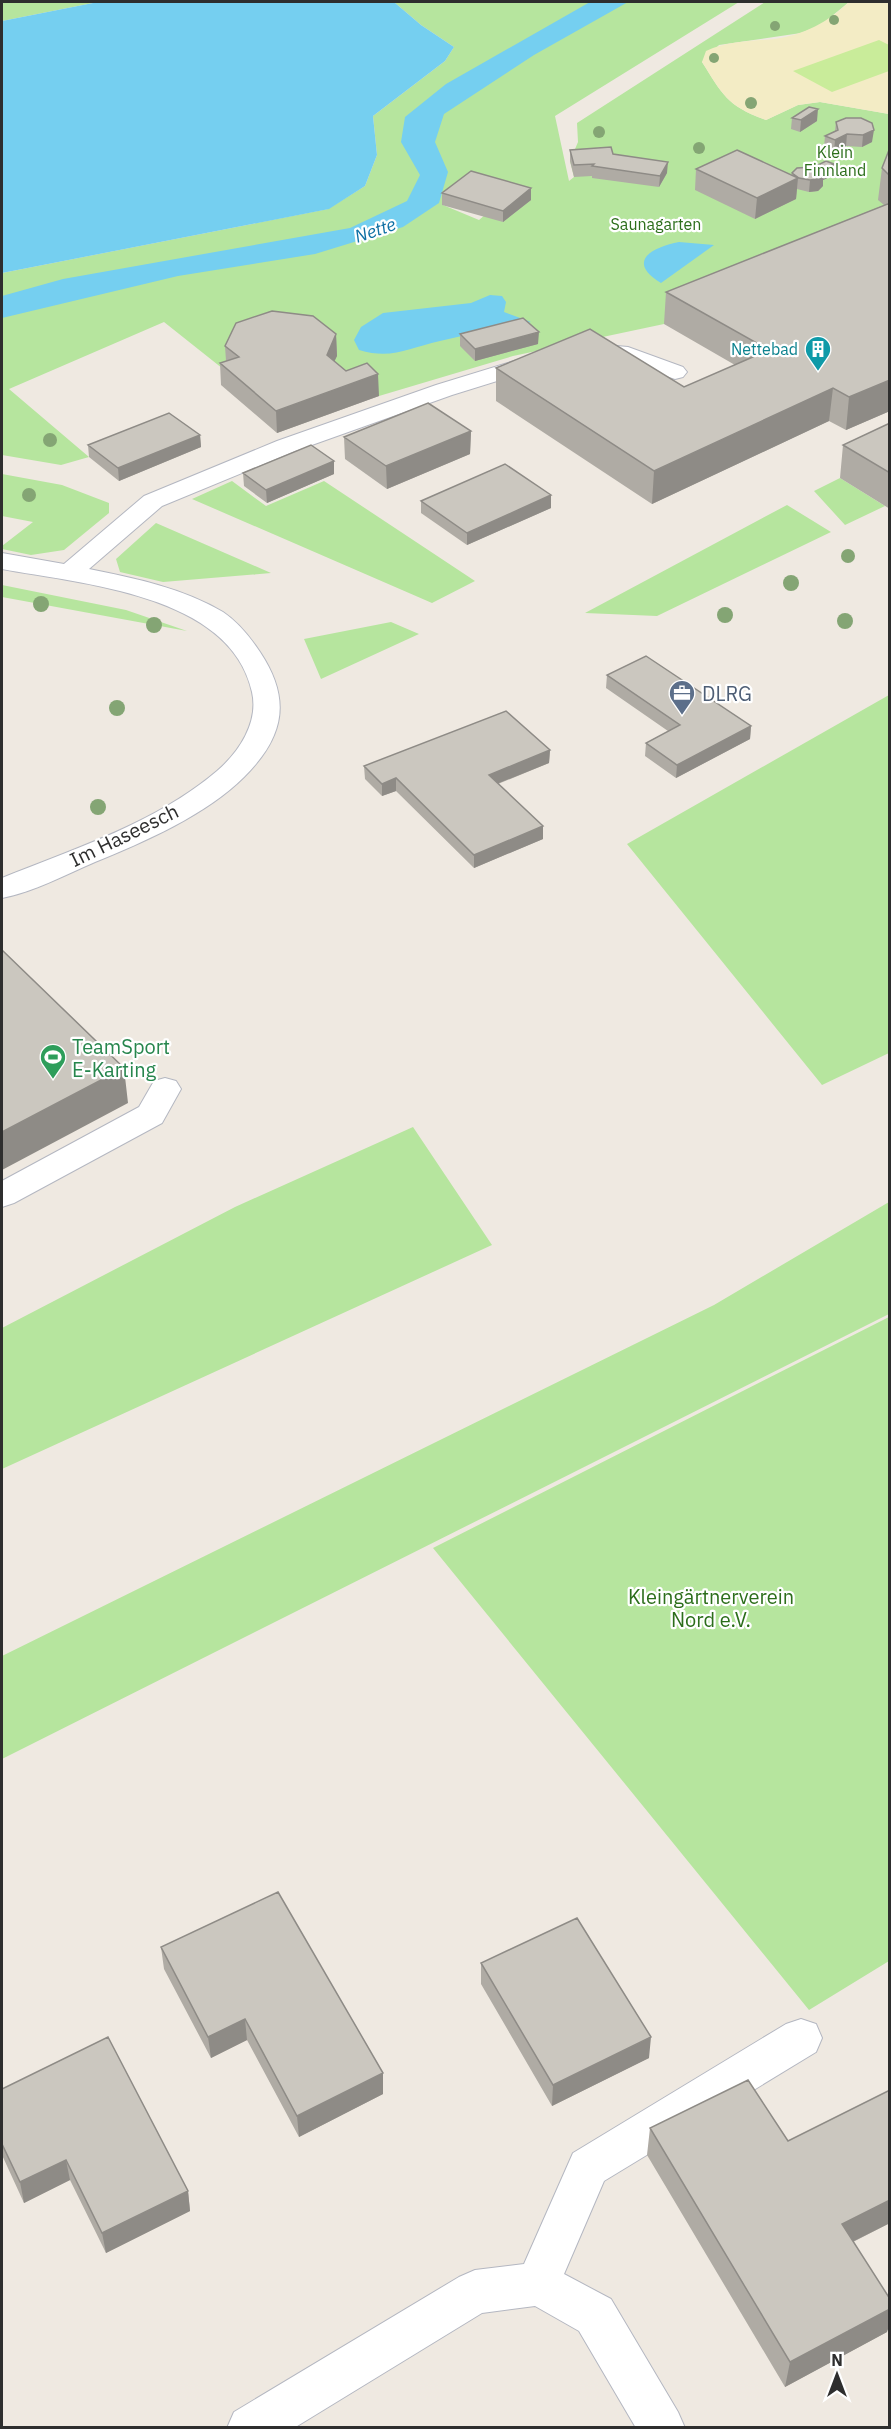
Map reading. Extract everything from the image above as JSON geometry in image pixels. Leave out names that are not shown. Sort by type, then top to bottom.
[{"type":"street","points":[[69,573],[153,501],[286,446],[444,390],[581,351],[620,352],[675,372]]},
{"type":"street","name":"Im Haseesch","points":[[2,561],[69,573],[150,592],[213,618],[250,654],[266,689],[267,704],[261,735],[226,778],[162,820],[85,856],[2,889]]},
{"type":"street","points":[[2,1195],[151,1115],[165,1089]]},
{"type":"street","points":[[538,2284],[588,2167],[801,2038]]},
{"type":"street","points":[[250,2427],[475,2292],[538,2284],[595,2315],[662,2427]]},
{"type":"green space","points":[[2,2],[98,2],[2,21]]},
{"type":"green space","points":[[394,2],[739,2],[555,116],[569,181],[574,177],[570,161],[578,142],[577,123],[765,2],[849,2],[821,25],[801,33],[719,45],[702,62],[727,98],[742,110],[766,120],[798,105],[820,102],[889,114],[889,211],[857,246],[664,324],[513,356],[379,396],[237,380],[164,322],[9,389],[89,457],[61,465],[2,455],[2,273],[328,209],[365,186],[377,155],[373,116],[445,61],[454,47],[421,25]],"holes":[[[513,191],[479,220],[443,204]]]},
{"type":"green space","points":[[879,40],[889,45],[889,71],[832,92],[793,71]]},
{"type":"green space","points":[[2,474],[62,485],[109,503],[109,513],[64,550],[31,555],[2,549],[2,546],[33,522],[2,516]]},
{"type":"green space","points":[[840,478],[885,506],[845,525],[814,491]]},
{"type":"green space","points":[[232,481],[266,506],[324,481],[475,581],[432,603],[192,499]]},
{"type":"green space","points":[[787,505],[831,532],[657,616],[585,613]]},
{"type":"green space","points":[[156,523],[271,573],[163,582],[120,572],[116,559]]},
{"type":"green space","points":[[2,585],[126,610],[187,631],[2,597]]},
{"type":"green space","points":[[391,622],[419,634],[321,679],[304,639]]},
{"type":"green space","points":[[889,695],[889,1053],[822,1085],[627,844]]},
{"type":"green space","points":[[413,1127],[492,1245],[2,1469],[2,1328],[235,1207]]},
{"type":"green space","points":[[889,1202],[889,1314],[2,1759],[2,1656],[714,1305]]},
{"type":"green space","name":"Kleingärtnerverein Nord e.V.","points":[[889,1317],[889,1961],[809,2010],[433,1548]]},
{"type":"sand","points":[[849,2],[889,2],[889,114],[820,102],[798,105],[766,120],[742,110],[727,98],[702,62],[706,51],[723,45],[775,39],[806,31],[833,16]]},
{"type":"water","points":[[98,2],[394,2],[421,25],[454,47],[445,61],[373,116],[377,155],[365,186],[329,209],[2,273],[2,21]]},
{"type":"water","name":"Nette","points":[[590,2],[628,2],[534,55],[444,114],[435,142],[448,172],[439,203],[403,227],[315,254],[178,276],[2,318],[2,296],[63,279],[350,228],[407,201],[420,175],[401,142],[405,117],[446,84]]},
{"type":"water","points":[[679,242],[714,245],[661,283],[650,275],[644,262],[652,251]]},
{"type":"water","points":[[490,295],[502,296],[506,302],[504,312],[531,322],[391,353],[381,354],[359,350],[354,340],[361,327],[383,313],[471,303]]},
{"type":"building","points":[[809,107],[818,109],[801,120],[792,118]]},
{"type":"building","points":[[846,118],[861,118],[872,123],[874,130],[863,135],[847,134],[835,140],[825,136],[838,130],[836,122]]},
{"type":"building","points":[[611,147],[613,154],[668,162],[660,176],[592,166],[594,164],[574,165],[570,150]]},
{"type":"building","points":[[737,150],[798,178],[757,198],[696,169]]},
{"type":"building","points":[[890,150],[890,176],[882,168]]},
{"type":"building","points":[[826,161],[834,164],[821,170],[824,175],[819,179],[799,178],[792,173],[797,168],[814,167]]},
{"type":"building","points":[[471,171],[531,188],[503,211],[442,193]]},
{"type":"building","name":"Nettebad","points":[[890,203],[890,380],[849,397],[833,388],[654,471],[496,368],[590,329],[684,387],[769,350],[666,292]]},
{"type":"building","points":[[272,311],[313,316],[336,334],[327,355],[346,371],[367,363],[378,374],[276,411],[220,363],[239,357],[225,346],[236,323]]},
{"type":"building","points":[[523,318],[539,332],[475,349],[460,334]]},
{"type":"building","points":[[428,403],[471,431],[386,466],[344,437]]},
{"type":"building","points":[[169,413],[200,435],[118,468],[88,445]]},
{"type":"building","points":[[890,423],[890,473],[843,445]]},
{"type":"building","points":[[311,445],[334,461],[266,490],[243,473]]},
{"type":"building","points":[[505,464],[551,495],[467,533],[421,501]]},
{"type":"building","points":[[646,656],[751,726],[677,765],[646,743],[680,725],[607,675]]},
{"type":"building","points":[[506,711],[550,750],[489,775],[543,826],[474,855],[396,778],[382,784],[364,766]]},
{"type":"building","name":"TeamSport E-Karting","points":[[2,950],[124,1068],[2,1132]]},
{"type":"building","points":[[278,1892],[383,2073],[297,2116],[245,2019],[208,2037],[161,1947]]},
{"type":"building","points":[[577,1918],[651,2037],[553,2085],[481,1963]]},
{"type":"building","points":[[108,2037],[188,2191],[102,2233],[66,2160],[20,2182],[2,2144],[2,2089]]},
{"type":"building","points":[[748,2080],[788,2141],[890,2090],[890,2200],[842,2224],[890,2299],[890,2309],[790,2362],[650,2128]]},
{"type":"place","name":"Nettebad","points":[[818,372]]},
{"type":"place","name":"DLRG","points":[[682,716]]},
{"type":"place","name":"TeamSport E-Karting","points":[[53,1080]]},
{"type":"park label","name":"Klein Finnland","points":[[835,161]]},
{"type":"park label","name":"Saunagarten","points":[[656,224]]}]
